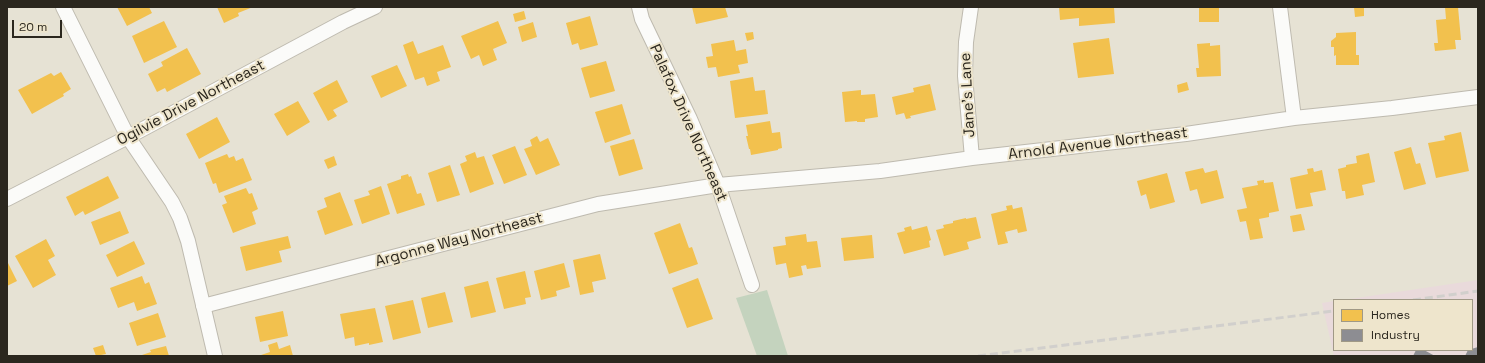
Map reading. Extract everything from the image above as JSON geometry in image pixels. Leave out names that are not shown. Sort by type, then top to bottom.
[{"type":"street","points":[[63,7],[128,137],[172,202],[180,218],[188,240],[215,356]]},
{"type":"street","name":"Ogilvie Drive Northeast","points":[[7,199],[128,137],[343,22],[375,7]]},
{"type":"street","name":"Palafox Drive Northeast","points":[[639,7],[642,19],[690,119],[718,185],[752,285]]},
{"type":"street","name":"Jane's Lane","points":[[971,7],[966,42],[965,76],[972,158]]},
{"type":"street","points":[[1280,7],[1294,118]]},
{"type":"street","name":"Arnold Avenue Northeast","points":[[718,185],[880,171],[972,158],[1186,134],[1294,118],[1478,98]]},
{"type":"street","name":"Argonne Way Northeast","points":[[203,306],[598,204],[718,185]]},
{"type":"shaded area","points":[[1478,280],[1478,356],[1334,356],[1322,303],[1333,301],[1333,351],[1473,351],[1473,299],[1350,299]]},
{"type":"green space","points":[[767,290],[788,356],[757,356],[736,298]]},
{"type":"building: Homes","points":[[117,7],[149,7],[152,13],[127,26]]},
{"type":"building: Homes","points":[[217,7],[253,7],[238,13],[239,16],[224,23]]},
{"type":"building: Homes","points":[[692,7],[725,7],[728,17],[696,24]]},
{"type":"building: Homes","points":[[1059,7],[1114,7],[1115,23],[1079,26],[1079,18],[1060,20]]},
{"type":"building: Homes","points":[[1199,7],[1219,7],[1219,22],[1199,22]]},
{"type":"building: Homes","points":[[1354,7],[1364,7],[1364,16],[1355,17]]},
{"type":"building: Homes","points":[[1445,7],[1458,7],[1461,40],[1455,40],[1456,49],[1435,51],[1434,43],[1438,43],[1436,20],[1446,19]]},
{"type":"building: Homes","points":[[524,11],[526,19],[515,22],[513,14]]},
{"type":"building: Homes","points":[[590,16],[598,45],[580,50],[578,43],[572,45],[566,23]]},
{"type":"building: Homes","points":[[164,21],[177,47],[144,63],[132,36]]},
{"type":"building: Homes","points":[[498,21],[507,43],[493,49],[497,60],[483,66],[479,55],[471,59],[461,36]]},
{"type":"building: Homes","points":[[533,22],[537,37],[522,42],[518,27]]},
{"type":"building: Homes","points":[[753,32],[754,39],[747,41],[745,33]]},
{"type":"building: Homes","points":[[1356,32],[1356,55],[1359,55],[1359,65],[1336,65],[1336,55],[1334,56],[1334,47],[1331,47],[1331,41],[1336,37],[1336,33]]},
{"type":"building: Homes","points":[[1109,38],[1114,74],[1078,78],[1073,43]]},
{"type":"building: Homes","points":[[734,40],[736,51],[746,49],[748,63],[738,65],[740,73],[718,77],[716,67],[708,68],[706,57],[713,56],[711,44]]},
{"type":"building: Homes","points":[[413,41],[418,54],[443,45],[451,67],[437,72],[440,81],[427,86],[424,77],[415,80],[403,45]]},
{"type":"building: Homes","points":[[1210,43],[1210,46],[1220,45],[1221,76],[1197,77],[1196,68],[1199,68],[1197,44]]},
{"type":"building: Homes","points":[[187,48],[201,74],[167,92],[165,88],[157,92],[148,74],[163,66],[161,62]]},
{"type":"building: Homes","points":[[606,61],[615,91],[590,98],[581,68]]},
{"type":"building: Homes","points":[[397,65],[407,86],[381,98],[371,76]]},
{"type":"building: Homes","points":[[61,72],[71,89],[63,94],[64,96],[32,114],[18,90],[51,73],[54,76]]},
{"type":"building: Homes","points":[[753,77],[755,91],[765,90],[768,114],[735,118],[730,81]]},
{"type":"building: Homes","points":[[337,80],[348,102],[333,110],[337,116],[328,121],[313,93]]},
{"type":"building: Homes","points":[[1187,82],[1189,90],[1178,93],[1177,85]]},
{"type":"building: Homes","points":[[930,84],[936,110],[910,116],[911,118],[906,119],[904,113],[896,115],[892,97],[914,92],[913,88]]},
{"type":"building: Homes","points":[[861,90],[861,95],[875,94],[878,117],[865,119],[865,122],[845,122],[842,92]]},
{"type":"building: Homes","points":[[298,101],[310,122],[287,136],[274,114]]},
{"type":"building: Homes","points":[[622,104],[631,134],[605,143],[595,112]]},
{"type":"building: Homes","points":[[217,117],[230,142],[199,159],[186,134]]},
{"type":"building: Homes","points":[[770,121],[772,133],[780,132],[782,148],[751,155],[746,136],[748,136],[746,125]]},
{"type":"building: Homes","points":[[1461,132],[1469,171],[1436,178],[1428,143],[1445,140],[1444,136]]},
{"type":"building: Homes","points":[[537,136],[540,142],[548,138],[560,165],[536,175],[524,149],[532,146],[530,140]]},
{"type":"building: Homes","points":[[634,139],[643,169],[619,176],[610,146]]},
{"type":"building: Homes","points":[[515,146],[527,175],[504,184],[492,155]]},
{"type":"building: Homes","points":[[1411,147],[1416,164],[1420,163],[1426,184],[1404,190],[1394,152]]},
{"type":"building: Homes","points":[[475,152],[477,158],[484,156],[494,184],[470,193],[460,164],[467,161],[465,156]]},
{"type":"building: Homes","points":[[1369,153],[1375,182],[1362,185],[1364,195],[1346,199],[1345,191],[1342,191],[1338,169],[1346,167],[1346,165],[1357,163],[1356,156]]},
{"type":"building: Homes","points":[[227,154],[229,158],[234,156],[236,161],[243,158],[252,180],[219,193],[216,183],[213,184],[205,163]]},
{"type":"building: Homes","points":[[334,156],[337,165],[328,169],[324,160]]},
{"type":"building: Homes","points":[[450,165],[460,195],[437,202],[428,173]]},
{"type":"building: Homes","points":[[1203,168],[1205,173],[1217,170],[1224,198],[1201,204],[1197,189],[1190,191],[1185,172]]},
{"type":"building: Homes","points":[[1313,168],[1314,172],[1322,170],[1326,190],[1310,193],[1313,206],[1296,209],[1290,178],[1308,174],[1307,169]]},
{"type":"building: Homes","points":[[1167,173],[1175,202],[1150,209],[1146,194],[1141,196],[1137,181]]},
{"type":"building: Homes","points":[[408,174],[409,177],[411,176],[417,194],[421,193],[425,205],[397,214],[387,184],[401,179],[401,176]]},
{"type":"building: Homes","points":[[108,176],[119,198],[85,215],[83,211],[75,216],[66,197]]},
{"type":"building: Homes","points":[[1264,180],[1264,183],[1273,182],[1279,211],[1269,213],[1269,217],[1259,219],[1263,238],[1250,240],[1246,221],[1240,222],[1237,210],[1247,208],[1242,188],[1258,185],[1257,181]]},
{"type":"building: Homes","points":[[381,186],[390,214],[362,224],[354,200],[370,195],[368,191]]},
{"type":"building: Homes","points":[[246,188],[249,194],[252,193],[258,209],[252,212],[256,224],[233,233],[222,205],[227,203],[224,196]]},
{"type":"building: Homes","points":[[340,192],[353,225],[325,235],[317,211],[327,207],[324,198]]},
{"type":"building: Homes","points":[[1012,205],[1013,209],[1022,207],[1027,231],[1018,233],[1017,229],[1005,232],[1008,243],[998,245],[991,214],[1007,210],[1006,206]]},
{"type":"building: Homes","points":[[120,211],[129,233],[100,245],[91,222]]},
{"type":"building: Homes","points":[[1301,214],[1305,230],[1293,232],[1290,216]]},
{"type":"building: Homes","points":[[976,217],[981,238],[967,242],[969,249],[944,256],[936,230],[944,228],[943,225],[953,223],[953,221]]},
{"type":"building: Homes","points":[[680,223],[689,248],[692,247],[698,264],[669,274],[654,233]]},
{"type":"building: Homes","points":[[911,226],[912,230],[927,226],[931,240],[929,241],[930,247],[904,254],[897,233],[905,231],[904,228]]},
{"type":"building: Homes","points":[[806,234],[807,242],[817,241],[821,267],[807,269],[806,265],[801,266],[803,275],[789,278],[786,263],[776,265],[773,247],[786,245],[785,237]]},
{"type":"building: Homes","points":[[872,235],[874,258],[844,261],[841,238]]},
{"type":"building: Homes","points":[[288,236],[291,248],[279,251],[282,262],[246,271],[240,247]]},
{"type":"building: Homes","points":[[46,239],[55,256],[48,260],[56,275],[33,288],[15,256]]},
{"type":"building: Homes","points":[[134,241],[145,264],[117,277],[106,255]]},
{"type":"building: Homes","points":[[600,254],[606,279],[592,282],[594,292],[580,295],[573,260]]},
{"type":"building: Homes","points":[[7,261],[17,281],[7,286]]},
{"type":"building: Homes","points":[[564,263],[570,287],[556,291],[557,296],[541,300],[534,271]]},
{"type":"building: Homes","points":[[525,271],[531,297],[525,298],[526,304],[504,309],[496,278]]},
{"type":"building: Homes","points":[[142,276],[145,284],[149,282],[157,304],[137,311],[134,302],[118,308],[110,288]]},
{"type":"building: Homes","points":[[698,278],[713,319],[687,328],[672,288]]},
{"type":"building: Homes","points":[[488,281],[496,312],[471,318],[464,287]]},
{"type":"building: Homes","points":[[445,292],[453,322],[428,328],[421,298]]},
{"type":"building: Homes","points":[[413,300],[421,333],[393,340],[385,306]]},
{"type":"building: Homes","points":[[375,308],[383,342],[355,346],[354,337],[345,339],[340,314]]},
{"type":"building: Homes","points":[[283,311],[288,336],[260,342],[255,317]]},
{"type":"building: Homes","points":[[158,313],[166,337],[137,346],[129,323]]},
{"type":"building: Homes","points":[[277,342],[279,349],[290,345],[293,356],[261,356],[270,352],[268,345]]},
{"type":"building: Homes","points":[[103,345],[106,354],[96,356],[93,348]]},
{"type":"building: Homes","points":[[166,346],[169,356],[139,356],[151,352],[150,350]]},
{"type":"building: Industry","points":[[1478,347],[1478,356],[1465,356],[1468,351],[1473,351],[1473,348]]},
{"type":"building: Industry","points":[[1416,351],[1426,351],[1435,356],[1413,356]]},
{"type":"railway","points":[[1420,299],[1478,291]]},
{"type":"railway","points":[[978,356],[1333,311]]}]
